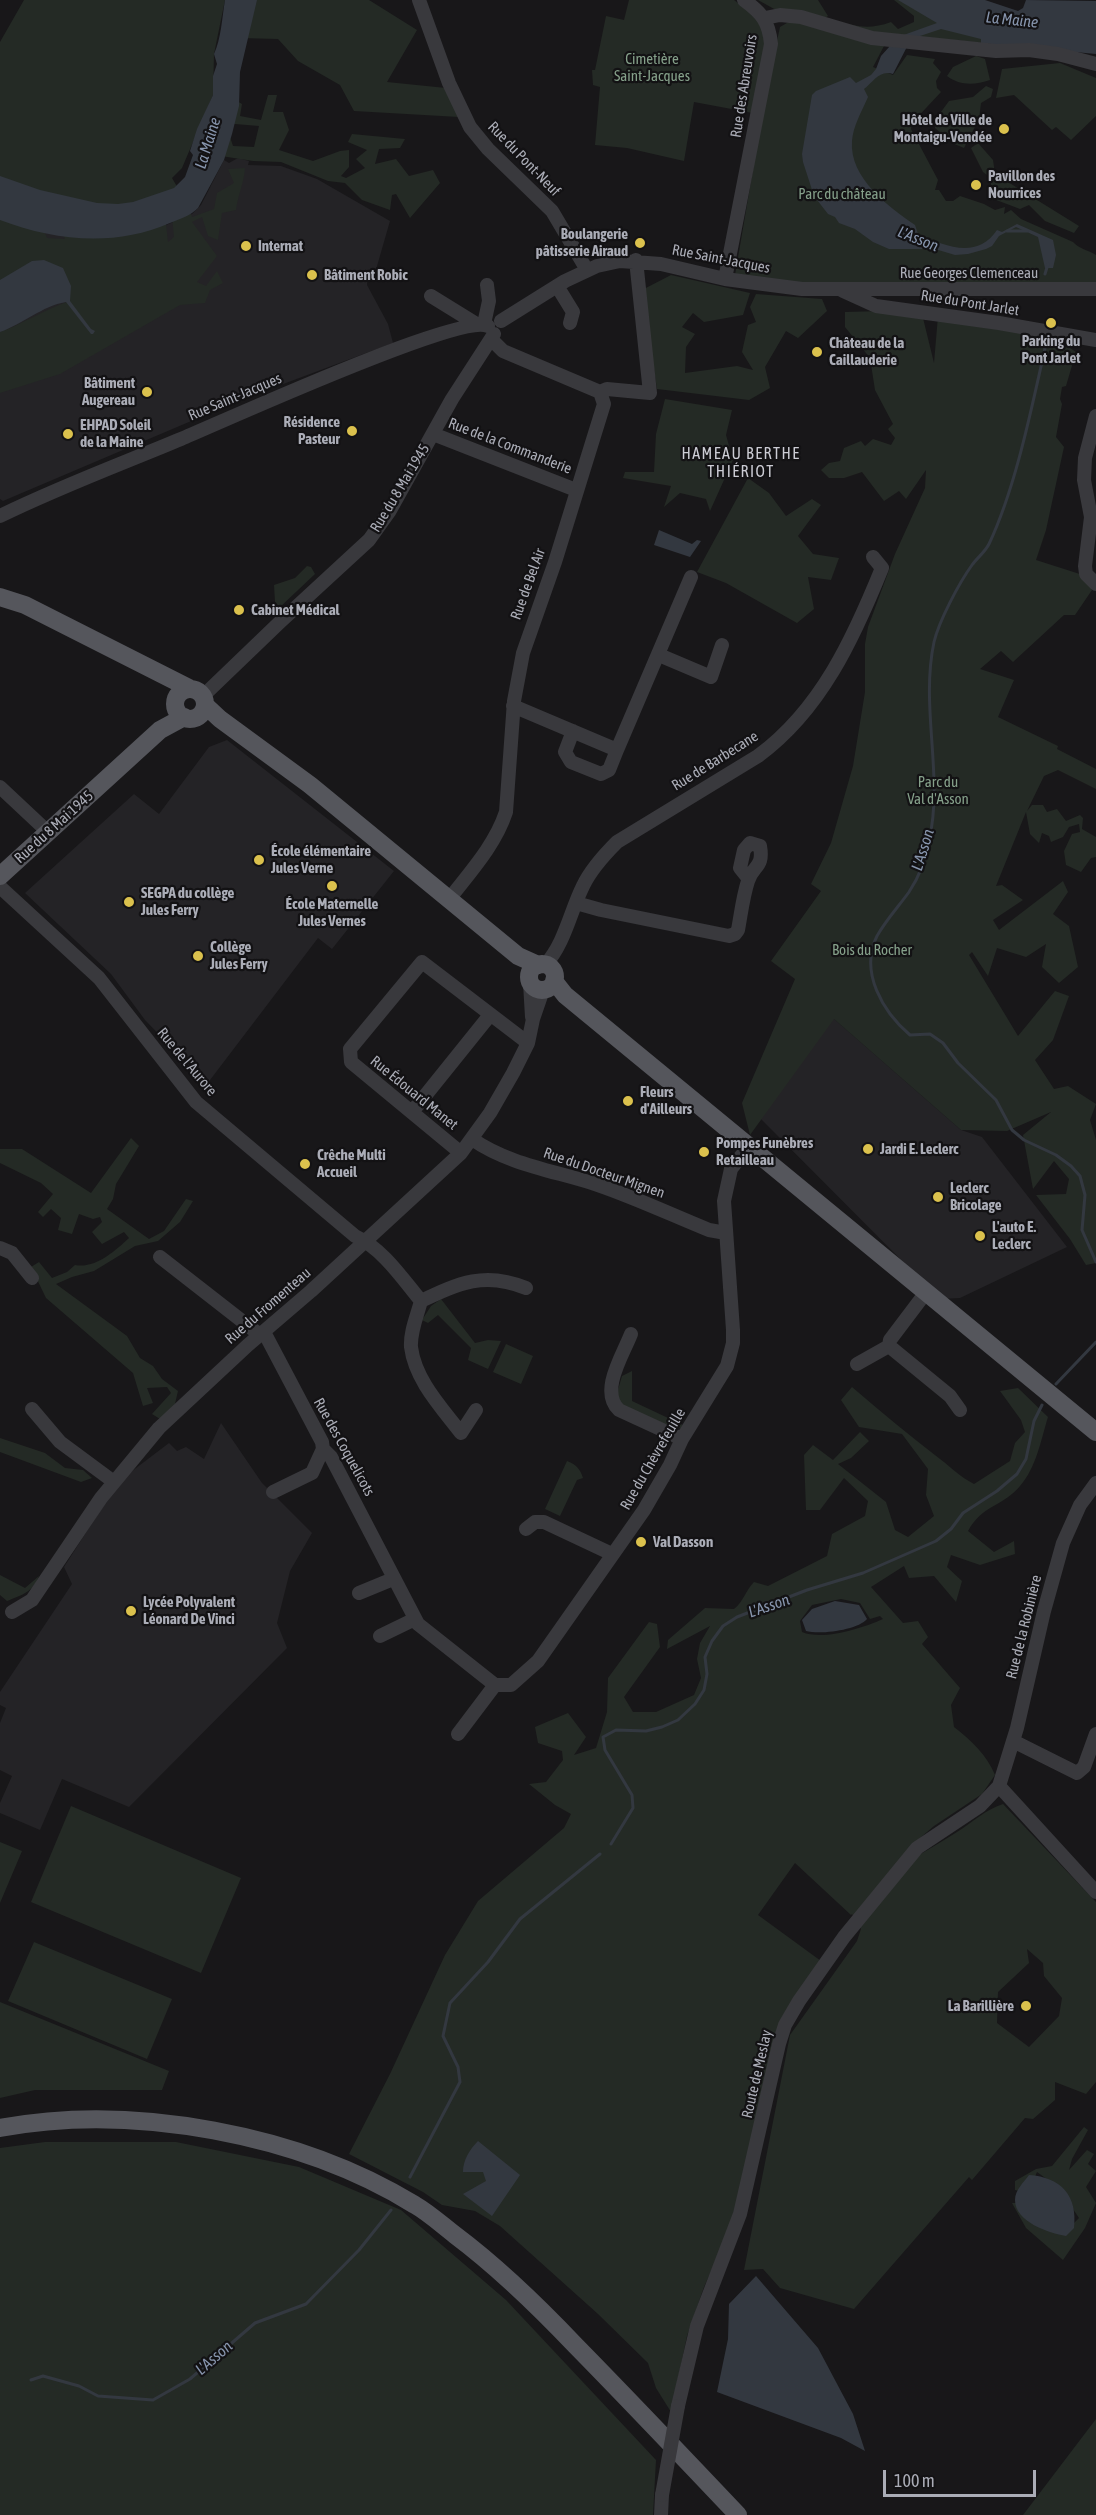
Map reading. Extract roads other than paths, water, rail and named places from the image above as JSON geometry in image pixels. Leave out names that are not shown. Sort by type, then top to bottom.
[{"type":"main road","points":[[0,597],[25,605],[159,674],[190,704],[220,718],[310,785],[450,898],[545,980],[1094,1431]]},
{"type":"main road","name":"Rue du 8 Mai 1945","points":[[0,876],[190,704]]},
{"type":"main road","points":[[0,2128],[108,2119],[183,2125],[287,2149],[363,2178],[416,2205],[482,2255],[541,2309],[738,2515]]},
{"type":"street","name":"Rue du Pont-Neuf","points":[[420,0],[449,83],[470,127],[488,149],[552,212],[587,270]]},
{"type":"street","points":[[744,0],[765,18]]},
{"type":"street","name":"Rue des Abreuvoirs","points":[[726,279],[771,44],[770,30],[765,18],[780,15],[801,16],[872,38],[890,41],[996,51],[1029,50],[1058,54],[1096,64]]},
{"type":"street","points":[[432,296],[489,328],[503,351],[600,392],[607,390],[650,393],[636,261]]},
{"type":"street","name":"Rue Saint-Jacques","points":[[0,516],[348,367],[414,343],[489,328],[557,286],[587,270],[607,263],[636,261],[726,279],[802,290],[842,290]]},
{"type":"street","points":[[487,285],[489,328]]},
{"type":"street","points":[[557,286],[573,312],[570,323]]},
{"type":"street","name":"Rue Georges Clemenceau","points":[[842,290],[1096,289]]},
{"type":"street","name":"Rue du Pont Jarlet","points":[[842,290],[866,304],[1096,340]]},
{"type":"street","points":[[902,310],[899,301],[903,290]]},
{"type":"street","name":"Rue du 8 Mai 1945","points":[[190,704],[369,540],[389,512],[489,328]]},
{"type":"street","name":"Rue de Bel Air","points":[[450,898],[488,850],[501,828],[506,812],[513,706],[529,629],[555,562],[604,404],[600,392]]},
{"type":"street","points":[[1096,423],[1085,458],[1084,480],[1094,518],[1085,566],[1086,574],[1096,584]]},
{"type":"street","name":"Rue de la Commanderie","points":[[433,434],[576,490]]},
{"type":"street","name":"Rue de Barbecane","points":[[545,980],[576,903],[592,871],[617,842],[758,756],[774,744],[808,709],[818,696],[861,621],[882,567],[873,557]]},
{"type":"street","points":[[573,731],[565,752],[571,762],[601,774],[609,770],[691,577]]},
{"type":"street","points":[[659,655],[711,677],[722,645]]},
{"type":"street","points":[[513,706],[618,750]]},
{"type":"street","points":[[0,787],[48,832]]},
{"type":"street","points":[[576,903],[729,936],[738,930],[748,878]]},
{"type":"street","name":"Rue de l'Aurore","points":[[0,887],[99,978],[196,1102],[355,1236],[370,1243],[421,1301]]},
{"type":"street","name":"Rue Édouard Manet","points":[[461,1153],[351,1062],[349,1054],[354,1044],[422,962],[528,1043]]},
{"type":"street","name":"Rue du Fromenteau","points":[[17,1609],[32,1600],[114,1482],[159,1428],[461,1153],[490,1113],[528,1043],[532,1019],[545,980]]},
{"type":"street","points":[[412,1112],[490,1015]]},
{"type":"street","name":"Rue du Docteur Mignen","points":[[472,1139],[485,1149],[502,1156],[598,1185],[709,1230],[726,1234]]},
{"type":"street","points":[[726,1234],[724,1201],[730,1169],[748,1147]]},
{"type":"street","name":"Rue du Chèvrefeuille","points":[[495,1685],[511,1685],[538,1661],[659,1486],[682,1439],[723,1374],[730,1359],[733,1330],[726,1234]]},
{"type":"street","points":[[0,1248],[12,1253],[32,1278]]},
{"type":"street","points":[[160,1257],[262,1334]]},
{"type":"street","points":[[476,1410],[461,1433],[431,1394],[414,1359],[411,1346],[412,1332],[421,1301],[468,1281],[502,1280],[526,1288]]},
{"type":"street","points":[[889,1346],[890,1340],[927,1292]]},
{"type":"street","name":"Rue des Coquelicots","points":[[262,1334],[322,1442],[322,1449],[331,1457],[366,1520],[392,1572],[393,1579],[401,1588],[415,1619],[423,1629],[495,1685]]},
{"type":"street","points":[[632,1335],[613,1377],[610,1395],[612,1403],[619,1410],[682,1439]]},
{"type":"street","points":[[857,1364],[889,1346]]},
{"type":"street","points":[[889,1346],[950,1396],[960,1410]]},
{"type":"street","points":[[32,1409],[60,1442],[114,1482]]},
{"type":"street","points":[[273,1492],[312,1473],[322,1449]]},
{"type":"street","name":"Rue de la Robinière","points":[[999,1786],[1013,1741],[1063,1543],[1075,1514],[1096,1483]]},
{"type":"street","points":[[526,1529],[535,1522],[544,1522],[612,1554]]},
{"type":"street","points":[[359,1593],[393,1579]]},
{"type":"street","points":[[380,1636],[415,1619]]},
{"type":"street","points":[[458,1734],[495,1685]]},
{"type":"street","points":[[1013,1741],[1077,1773],[1084,1767],[1096,1734]]},
{"type":"street","points":[[999,1786],[1096,1892]]},
{"type":"street","name":"Route de Meslay","points":[[661,2515],[662,2495],[678,2406],[697,2326],[740,2214],[785,2025],[844,1937],[917,1848],[980,1806],[999,1786]]},
{"type":"water","name":"La Maine","points":[[225,0],[257,0],[240,72],[239,106],[232,134],[224,160],[198,208],[185,217],[149,231],[107,238],[63,237],[0,220],[0,176],[40,190],[97,203],[133,202],[174,188],[185,177],[193,155],[190,151],[197,129],[213,95],[213,76],[217,64],[214,54],[220,35]]},
{"type":"water","name":"La Maine","points":[[898,0],[985,0],[1018,11],[1023,8],[1026,0],[1096,1],[1096,54],[981,43],[981,39],[941,29],[911,39],[893,74],[880,75],[864,89],[868,97],[858,119],[852,141],[857,167],[864,179],[883,200],[915,225],[918,234],[950,246],[970,248],[989,239],[997,230],[1002,232],[1017,224],[1053,240],[1056,255],[1053,268],[1045,268],[1038,237],[1016,227],[999,236],[992,246],[968,254],[955,255],[935,249],[889,249],[873,242],[855,229],[839,223],[835,217],[828,214],[814,196],[802,154],[812,95],[816,91],[850,77],[856,83],[871,75],[881,56],[898,37],[937,23]]},
{"type":"water","points":[[44,260],[63,268],[71,286],[70,301],[95,331],[93,334],[66,302],[49,307],[0,332],[0,280],[32,261]]},
{"type":"water","points":[[659,530],[692,544],[697,540],[701,541],[690,557],[654,545]]},
{"type":"water","points":[[835,1601],[859,1605],[867,1619],[856,1626],[838,1631],[806,1631],[802,1620],[812,1609]]},
{"type":"water","points":[[478,2141],[520,2175],[492,2216],[463,2194],[486,2181],[483,2172],[463,2172],[464,2163]]},
{"type":"water","points":[[1029,2175],[1058,2184],[1070,2198],[1075,2217],[1074,2228],[1066,2236],[1034,2225],[1016,2208],[1016,2193]]},
{"type":"water","points":[[756,2276],[818,2348],[853,2414],[865,2451],[841,2438],[717,2392],[728,2339],[729,2304]]},
{"type":"waterway","name":"L'Asson","points":[[1007,231],[1027,231]]},
{"type":"waterway","name":"L'Asson","points":[[1045,274],[1048,264]]},
{"type":"waterway","name":"L'Asson","points":[[1046,344],[1022,446],[999,522],[987,547],[972,565],[956,592],[934,642],[929,692],[934,792],[928,848],[913,886],[877,936],[872,950],[871,963],[872,977],[877,990],[883,1003],[900,1026],[910,1035],[930,1034],[943,1043],[958,1063],[996,1100],[1012,1130],[1024,1140],[1056,1155],[1080,1176],[1085,1195],[1082,1230],[1096,1262]]},
{"type":"waterway","name":"L'Asson","points":[[1056,1384],[1096,1342]]},
{"type":"waterway","name":"L'Asson","points":[[611,1844],[633,1808],[632,1795],[605,1750],[603,1737],[616,1730],[646,1731],[678,1720],[695,1704],[704,1690],[707,1674],[705,1657],[712,1641],[723,1626],[737,1617],[807,1590],[863,1573],[936,1541],[951,1529],[963,1513],[997,1491],[1017,1474],[1026,1459],[1034,1421],[1042,1405]]},
{"type":"waterway","name":"L'Asson","points":[[410,2177],[460,2082],[458,2067],[443,2036],[450,2003],[488,1962],[520,1919],[600,1854]]},
{"type":"waterway","name":"L'Asson","points":[[31,2380],[43,2376],[79,2386],[98,2396],[153,2400],[190,2379],[255,2323],[306,2304],[359,2250],[391,2210]]},
{"type":"place","name":"Hôtel de Ville de Montaigu-Vendée","points":[[1004,129]]},
{"type":"place","name":"Pavillon des Nourrices","points":[[976,185]]},
{"type":"place","name":"Boulangerie pâtisserie Airaud","points":[[640,243]]},
{"type":"place","name":"Internat","points":[[246,246]]},
{"type":"place","name":"Bâtiment Robic","points":[[312,275]]},
{"type":"place","name":"Parking du Pont Jarlet","points":[[1051,323]]},
{"type":"place","name":"Château de la Caillauderie","points":[[817,352]]},
{"type":"place","name":"Bâtiment Augereau","points":[[147,392]]},
{"type":"place","name":"Résidence Pasteur","points":[[352,431]]},
{"type":"place","name":"EHPAD Soleil de la Maine","points":[[68,434]]},
{"type":"place","name":"Cabinet Médical","points":[[239,610]]},
{"type":"place","name":"École élémentaire Jules Verne","points":[[259,860]]},
{"type":"place","name":"École Maternelle Jules Vernes","points":[[332,886]]},
{"type":"place","name":"SEGPA du collège Jules Ferry","points":[[129,902]]},
{"type":"place","name":"Collège Jules Ferry","points":[[198,956]]},
{"type":"place","name":"Fleurs d'Ailleurs","points":[[628,1101]]},
{"type":"place","name":"Jardi E. Leclerc","points":[[868,1149]]},
{"type":"place","name":"Pompes Funèbres Retailleau","points":[[704,1152]]},
{"type":"place","name":"Crêche Multi Accueil","points":[[305,1164]]},
{"type":"place","name":"Leclerc Bricolage","points":[[938,1197]]},
{"type":"place","name":"L'auto E. Leclerc","points":[[980,1236]]},
{"type":"place","name":"Val Dasson","points":[[641,1542]]},
{"type":"place","name":"Lycée Polyvalent Léonard De Vinci","points":[[131,1611]]},
{"type":"place","name":"La Barillière","points":[[1026,2006]]},
{"type":"district","name":"HAMEAU BERTHE THIÉRIOT","points":[[741,463]]},
{"type":"park label","name":"Cimetière Saint-Jacques","points":[[652,68]]},
{"type":"park label","name":"Parc du château","points":[[842,194]]},
{"type":"park label","name":"Parc du Val d'Asson","points":[[938,790]]},
{"type":"park label","name":"Bois du Rocher","points":[[872,950]]}]
